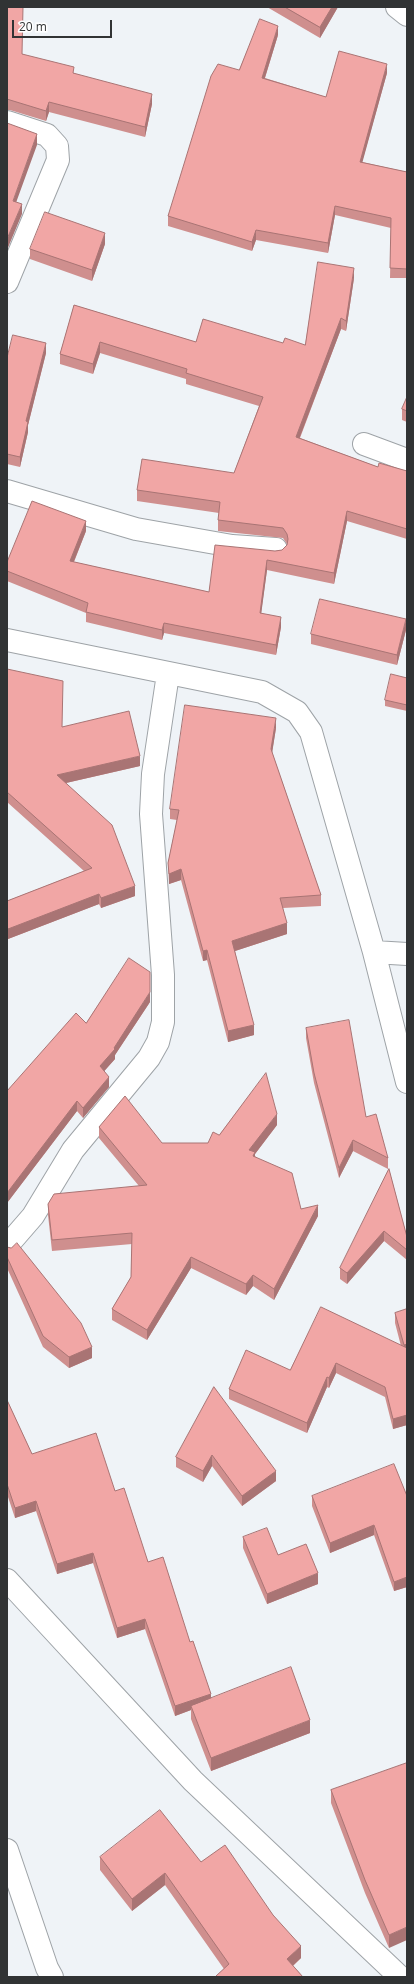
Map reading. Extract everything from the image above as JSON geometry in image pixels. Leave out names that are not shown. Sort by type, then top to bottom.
[{"type":"street","points":[[397,7],[407,14]]},
{"type":"street","points":[[7,122],[48,135],[57,146],[58,160],[7,282]]},
{"type":"street","points":[[364,444],[407,460]]},
{"type":"street","points":[[7,491],[136,529],[232,546],[276,549]]},
{"type":"street","points":[[7,640],[262,692],[297,712],[311,732],[374,952],[407,1082]]},
{"type":"street","points":[[7,1246],[33,1216],[73,1150],[149,1058],[158,1042],[163,1022],[163,974],[151,814],[153,774],[168,674]]},
{"type":"street","points":[[374,952],[407,954]]},
{"type":"street","points":[[7,1580],[193,1781],[400,1977]]},
{"type":"street","points":[[7,1850],[52,1977]]},
{"type":"building","points":[[7,7],[23,7],[22,54],[74,67],[73,73],[152,94],[145,127],[49,102],[46,111],[7,99]]},
{"type":"building","points":[[285,7],[332,7],[320,27]]},
{"type":"building","points":[[260,19],[278,26],[262,78],[326,97],[339,51],[387,64],[360,162],[407,172],[407,269],[390,268],[391,218],[335,206],[328,243],[256,230],[252,242],[168,216],[211,76],[218,64],[239,70]]},
{"type":"building","points":[[7,123],[37,134],[13,201],[22,204],[7,239]]},
{"type":"building","points":[[45,212],[105,233],[92,270],[30,249]]},
{"type":"building","points":[[318,262],[354,268],[346,321],[341,318],[296,437],[378,467],[379,463],[407,471],[407,529],[347,511],[334,573],[267,560],[260,613],[281,617],[276,645],[164,623],[162,630],[86,612],[88,603],[7,571],[7,562],[32,501],[86,521],[70,561],[209,592],[215,545],[275,551],[282,550],[287,545],[288,539],[283,528],[218,520],[220,502],[137,490],[142,459],[234,473],[263,397],[186,373],[187,369],[100,342],[93,364],[60,354],[74,305],[196,342],[203,319],[283,343],[285,338],[305,345]]},
{"type":"building","points":[[13,335],[46,343],[26,421],[28,422],[20,457],[7,454],[7,358]]},
{"type":"building","points":[[407,397],[407,411],[402,409]]},
{"type":"building","points":[[320,599],[406,619],[397,655],[311,634]]},
{"type":"building","points":[[7,669],[63,681],[62,727],[129,711],[140,756],[57,775],[112,825],[135,886],[101,898],[99,894],[8,929],[7,901],[92,868],[7,792]]},
{"type":"building","points":[[391,674],[407,678],[407,705],[385,700]]},
{"type":"building","points":[[185,705],[276,718],[271,749],[321,895],[280,898],[287,923],[232,941],[254,1025],[228,1031],[207,950],[203,951],[181,869],[169,874],[168,863],[179,810],[170,809]]},
{"type":"building","points":[[129,958],[150,972],[150,992],[114,1048],[115,1049],[100,1066],[109,1077],[83,1108],[77,1101],[7,1193],[7,1091],[76,1013],[86,1023]]},
{"type":"building","points":[[349,1020],[366,1117],[376,1114],[388,1158],[353,1140],[339,1168],[314,1073],[306,1028]]},
{"type":"building","points":[[266,1073],[277,1114],[249,1150],[255,1152],[253,1156],[292,1173],[301,1209],[318,1205],[274,1289],[253,1275],[246,1284],[191,1257],[147,1330],[112,1309],[131,1277],[132,1233],[52,1240],[48,1204],[54,1194],[147,1185],[99,1127],[125,1096],[162,1143],[208,1143],[213,1132],[219,1135]]},
{"type":"building","points":[[389,1169],[407,1237],[407,1250],[384,1231],[347,1273],[340,1268]]},
{"type":"building","points":[[17,1243],[81,1323],[92,1347],[69,1357],[43,1336],[7,1257],[7,1247],[11,1248]]},
{"type":"building","points":[[321,1307],[407,1348],[407,1415],[393,1419],[385,1387],[336,1363],[329,1378],[327,1377],[307,1423],[229,1389],[246,1350],[290,1370]]},
{"type":"building","points":[[407,1309],[407,1344],[404,1345],[395,1313]]},
{"type":"building","points":[[214,1387],[276,1471],[242,1496],[212,1455],[203,1471],[176,1457]]},
{"type":"building","points":[[7,1400],[32,1454],[96,1433],[115,1491],[124,1488],[148,1562],[163,1557],[190,1642],[193,1641],[211,1694],[175,1706],[145,1619],[117,1628],[93,1553],[57,1564],[36,1501],[15,1508],[7,1484]]},
{"type":"building","points":[[394,1464],[407,1496],[407,1577],[394,1582],[374,1525],[330,1543],[312,1496]]},
{"type":"building","points":[[267,1528],[278,1555],[306,1544],[318,1573],[267,1594],[243,1537]]},
{"type":"building","points":[[291,1667],[310,1720],[211,1758],[191,1706]]},
{"type":"building","points":[[407,1763],[407,1927],[389,1935],[365,1880],[331,1790]]},
{"type":"building","points":[[160,1810],[201,1862],[225,1845],[273,1915],[301,1946],[287,1959],[303,1977],[216,1977],[229,1964],[165,1873],[132,1899],[100,1857]]}]
